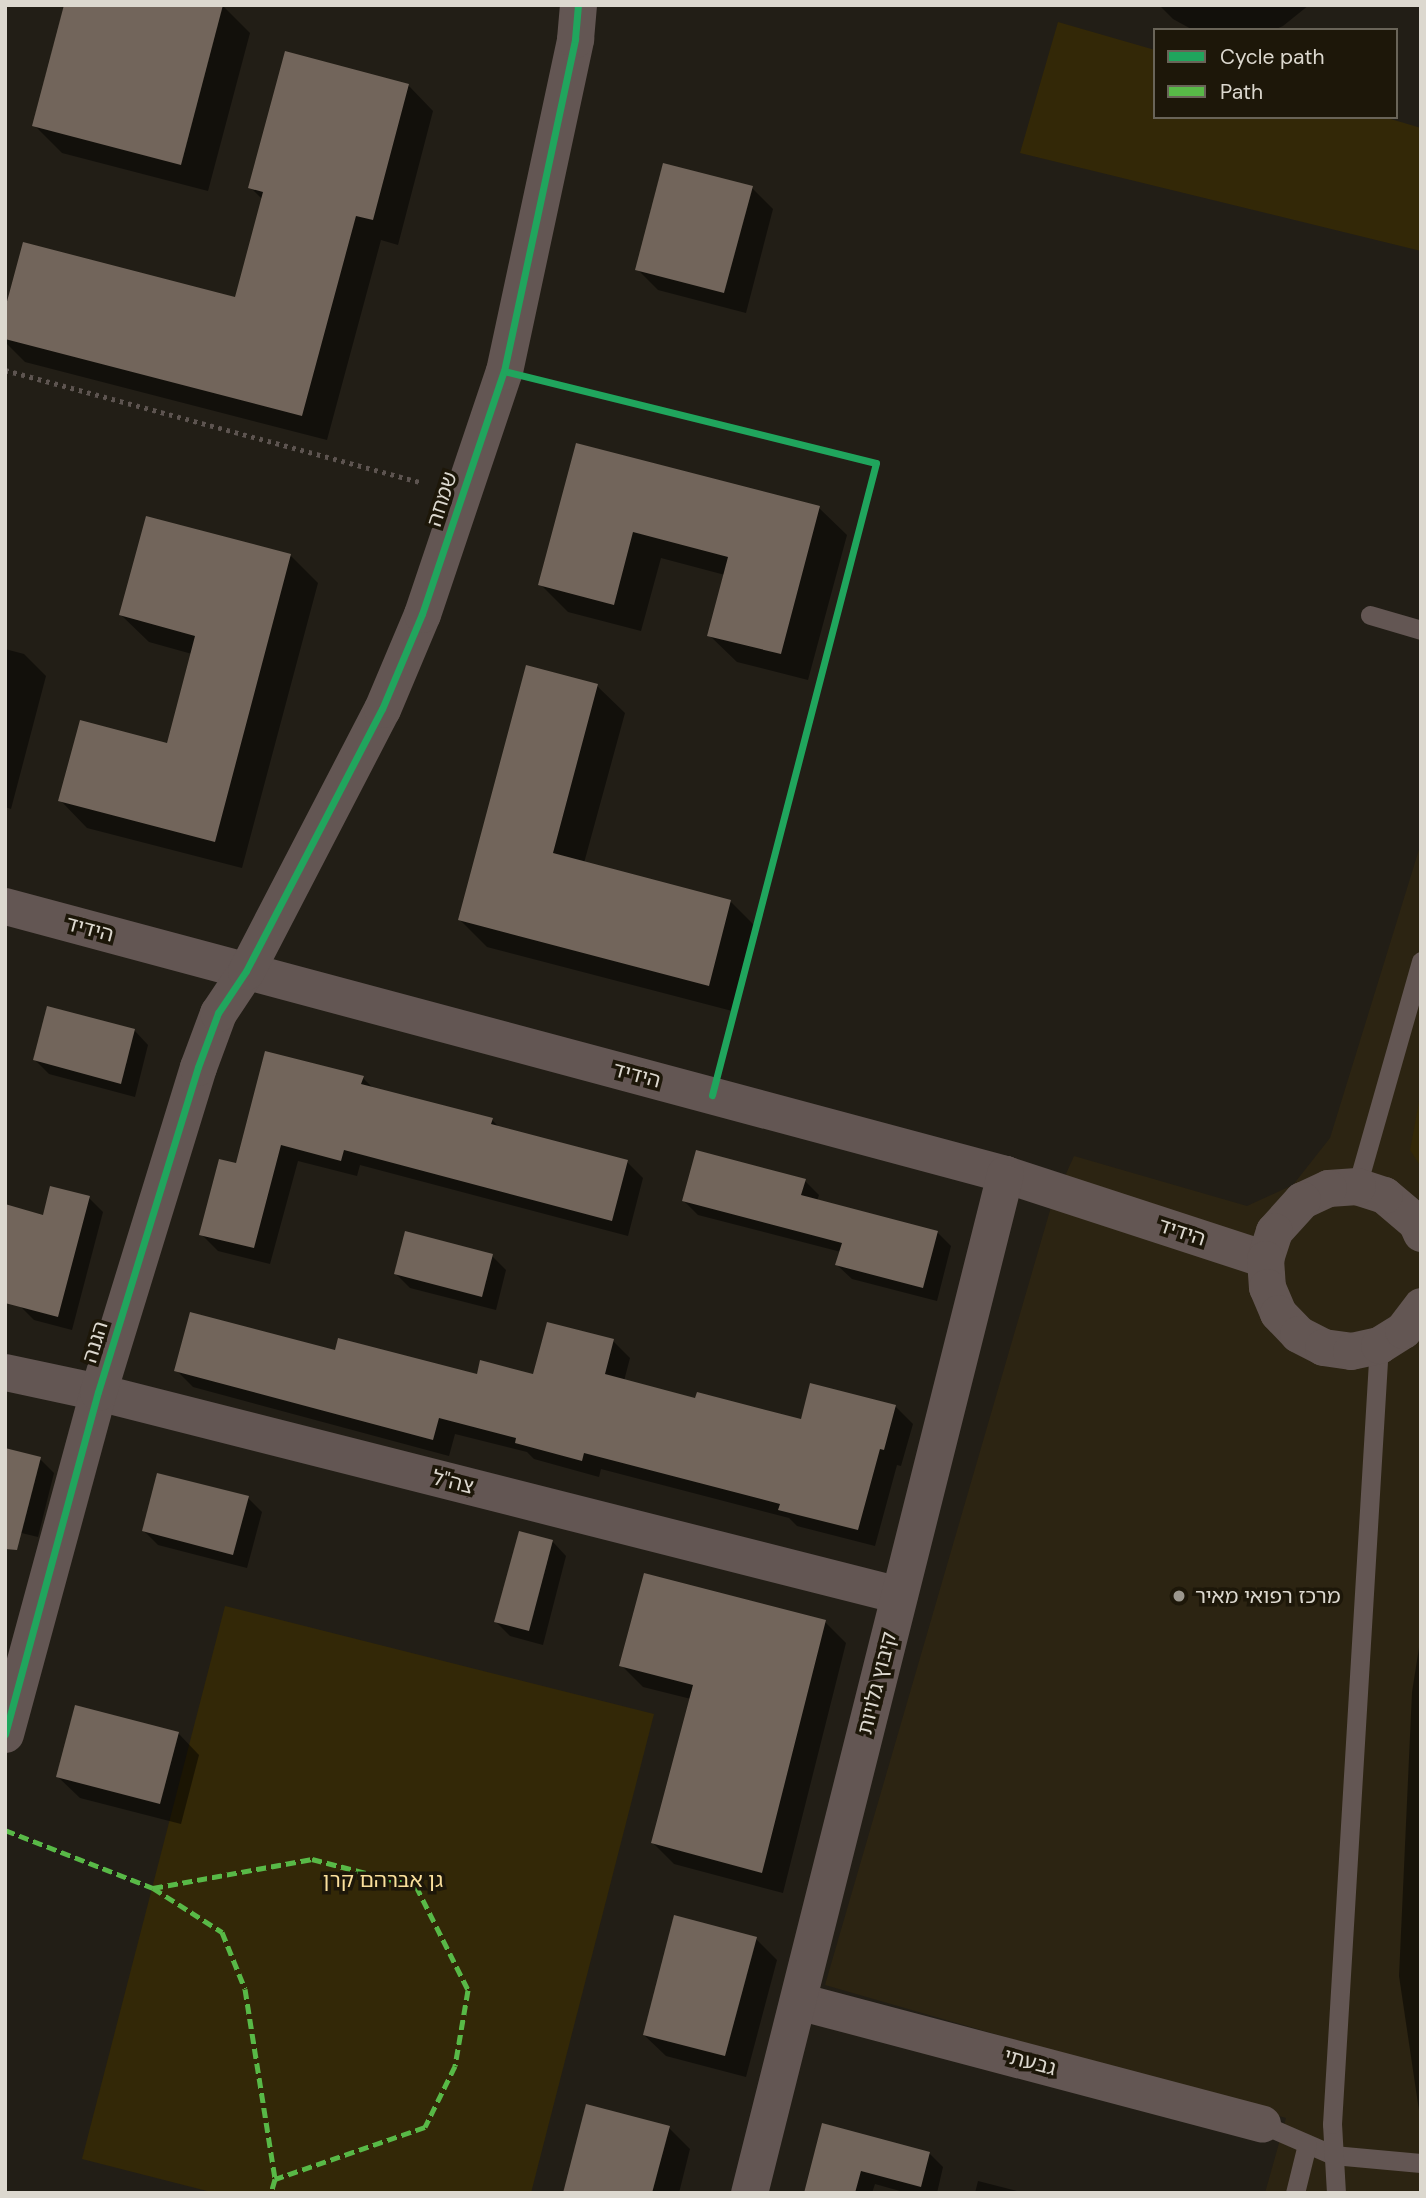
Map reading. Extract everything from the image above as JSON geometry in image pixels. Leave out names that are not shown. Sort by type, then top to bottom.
[{"type":"street","name":"שמחה","points":[[246,971],[382,709],[422,614],[504,371],[575,38],[579,5]]},
{"type":"street","name":"הידיד","points":[[5,906],[1005,1174],[1265,1259]]},
{"type":"street","name":"הגנה","points":[[5,1734],[98,1392],[198,1067],[218,1013],[246,971]]},
{"type":"street","name":"קיבוץ גלויות","points":[[749,2193],[1005,1174]]},
{"type":"street","points":[[1421,1233],[1416,1222],[1384,1195],[1357,1186],[1328,1188],[1302,1200],[1274,1231],[1265,1259],[1267,1287],[1278,1313],[1298,1334],[1323,1348],[1351,1351],[1379,1345],[1403,1329],[1421,1306]]},
{"type":"street","name":"צה\"ל","points":[[5,1372],[98,1392],[899,1595]]},
{"type":"street","name":"גבעתי","points":[[797,2001],[1262,2124]]},
{"type":"lane","points":[[1370,614],[1421,630]]},
{"type":"lane","points":[[1357,1186],[1421,961]]},
{"type":"lane","points":[[1336,2193],[1333,2155],[1335,2066],[1379,1345]]},
{"type":"lane","points":[[1262,2124],[1333,2155],[1421,2163]]},
{"type":"lane","points":[[1295,2193],[1307,2144]]},
{"type":"path","points":[[5,370],[462,494]]},
{"type":"shaded area","name":"מרכז רפואי מאיר","points":[[1421,843],[1421,2193],[1265,2193],[1286,2118],[825,1985],[1051,1207],[1074,1156],[1247,1206],[1293,1185],[1330,1138]]},
{"type":"green space","points":[[1058,22],[1153,49],[1153,119],[1391,119],[1421,128],[1421,251],[1020,153]]},
{"type":"green space","points":[[1421,1091],[1421,1167],[1410,1150]]},
{"type":"green space","name":"גן אברהם קרן","points":[[225,1606],[654,1714],[531,2193],[215,2193],[82,2159]]},
{"type":"building","points":[[64,5],[223,5],[181,165],[32,126]]},
{"type":"building","points":[[285,51],[409,84],[373,220],[356,216],[302,416],[5,339],[5,309],[23,242],[235,297],[263,192],[248,188]]},
{"type":"building","points":[[663,163],[753,186],[724,293],[635,270]]},
{"type":"building","points":[[576,443],[820,506],[781,654],[707,636],[728,557],[633,532],[614,605],[538,585]]},
{"type":"building","points":[[146,516],[291,554],[215,842],[58,801],[80,720],[167,743],[195,636],[119,615]]},
{"type":"building","points":[[526,665],[598,684],[553,853],[731,900],[709,986],[458,920]]},
{"type":"building","points":[[47,1006],[135,1029],[121,1084],[33,1060]]},
{"type":"building","points":[[265,1051],[364,1076],[361,1084],[493,1118],[491,1124],[628,1160],[612,1221],[344,1150],[341,1161],[281,1145],[254,1248],[199,1235],[219,1159],[236,1163]]},
{"type":"building","points":[[696,1150],[806,1179],[801,1195],[938,1231],[923,1288],[835,1265],[842,1243],[682,1201]]},
{"type":"building","points":[[50,1186],[90,1196],[58,1317],[5,1303],[5,1204],[43,1215]]},
{"type":"building","points":[[405,1231],[493,1254],[482,1297],[394,1274]]},
{"type":"building","points":[[190,1312],[335,1350],[338,1338],[477,1374],[480,1360],[533,1374],[547,1322],[614,1339],[605,1374],[695,1398],[697,1392],[801,1419],[810,1383],[896,1405],[884,1450],[880,1449],[858,1530],[778,1510],[780,1504],[584,1453],[582,1461],[515,1443],[516,1438],[439,1418],[433,1440],[174,1371]]},
{"type":"building","points":[[5,1448],[41,1457],[17,1550],[5,1549]]},
{"type":"building","points":[[157,1473],[249,1496],[233,1555],[142,1531]]},
{"type":"building","points":[[519,1531],[553,1540],[529,1631],[494,1622]]},
{"type":"building","points":[[644,1573],[826,1620],[762,1873],[651,1843],[693,1685],[619,1666]]},
{"type":"building","points":[[75,1705],[179,1732],[160,1804],[56,1777]]},
{"type":"building","points":[[674,1915],[757,1937],[725,2056],[643,2035]]},
{"type":"building","points":[[586,2104],[670,2126],[652,2193],[563,2193]]},
{"type":"building","points":[[822,2123],[930,2152],[921,2187],[861,2171],[855,2193],[804,2193]]},
{"type":"marked path","points":[[5,1830],[153,1888],[222,1932],[245,1989],[275,2179],[271,2193]]},
{"type":"marked path","points":[[153,1888],[312,1859],[416,1886],[468,1990],[455,2066],[425,2127],[275,2179]]},
{"type":"cycle path","points":[[5,1734],[98,1392],[198,1067],[218,1013],[246,971],[382,709],[422,614],[504,371],[575,39],[578,5]]},
{"type":"cycle path","points":[[504,371],[876,463],[712,1095]]},
{"type":"place","name":"מרכז רפואי מאיר","points":[[1179,1596]]}]
